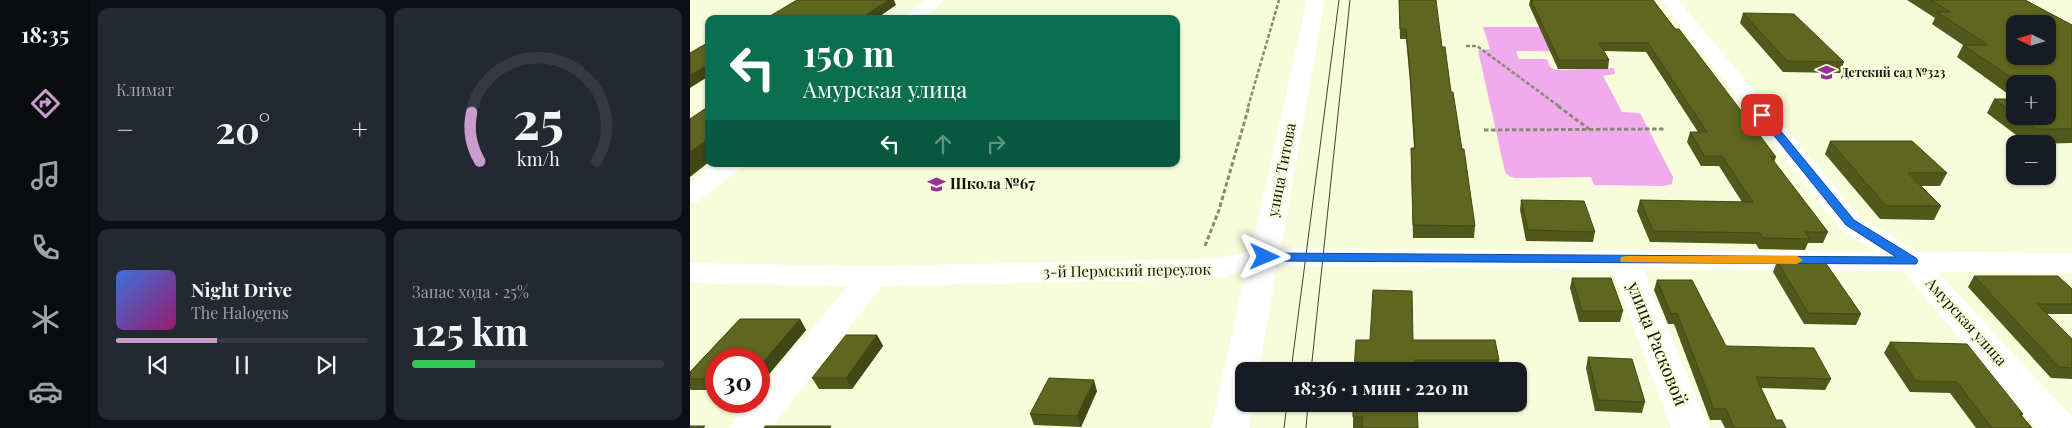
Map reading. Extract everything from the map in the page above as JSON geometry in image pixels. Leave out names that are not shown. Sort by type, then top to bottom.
[{"type":"street","points":[[917,15],[935,0]]},
{"type":"street","name":"улица Титова","points":[[1230,428],[1316,0]]},
{"type":"street","name":"Амурская улица","points":[[1672,0],[1670,2],[1850,223],[1911,261],[2059,428]]},
{"type":"street","points":[[690,196],[726,167]]},
{"type":"street","name":"3-й Пермский переулок","points":[[690,273],[873,276],[1196,270],[1215,269],[1265,257],[2072,263]]},
{"type":"street","name":"улица Расковой","points":[[1624,260],[1690,428]]},
{"type":"street","points":[[748,428],[873,276]]},
{"type":"path","points":[[1196,270],[1219,210],[1279,0]]},
{"type":"path","points":[[1466,46],[1476,46],[1590,129]]},
{"type":"path","points":[[1484,130],[1664,129]]},
{"type":"shaded area","points":[[1483,27],[1600,27],[1601,52],[1516,51],[1519,59],[1547,59],[1550,67],[1556,70],[1614,68],[1615,74],[1603,76],[1622,112],[1640,113],[1673,177],[1672,184],[1664,186],[1594,185],[1591,177],[1515,178],[1509,176],[1505,172],[1478,50],[1490,49]]},
{"type":"building","points":[[797,0],[888,0],[866,15],[772,15]]},
{"type":"building","points":[[1399,0],[1436,0],[1442,47],[1445,47],[1451,92],[1453,92],[1462,149],[1464,149],[1475,226],[1413,225],[1411,148],[1415,148],[1406,29],[1400,29]]},
{"type":"building","points":[[1531,0],[1653,0],[1675,29],[1679,29],[1758,133],[1776,157],[1770,156],[1828,232],[1805,232],[1810,239],[1763,238],[1760,233],[1653,231],[1640,200],[1753,202],[1722,156],[1704,156],[1690,132],[1707,132],[1648,43],[1599,43],[1609,60],[1559,60]]},
{"type":"building","points":[[1931,0],[2025,0],[2053,15],[2006,15],[2006,65],[2056,65],[2056,16],[2072,25],[2072,129],[2037,129],[2031,125],[2056,125],[2056,75],[2008,75],[1963,45],[1988,45],[1937,12],[1950,12]]},
{"type":"building","points":[[1743,13],[1794,14],[1844,62],[1787,61]]},
{"type":"building","points":[[705,44],[705,66],[690,75],[690,53]]},
{"type":"building","points":[[1994,99],[2006,99],[2006,108]]},
{"type":"building","points":[[705,109],[705,141],[690,152],[690,119]]},
{"type":"building","points":[[1830,141],[1912,141],[1947,173],[1908,173],[1941,206],[1886,206]]},
{"type":"building","points":[[1521,200],[1584,201],[1595,232],[1528,230]]},
{"type":"building","points":[[1777,261],[1825,262],[1861,314],[1808,313]]},
{"type":"building","points":[[1974,276],[2058,276],[2072,289],[2072,304],[2037,304],[2072,339],[2072,368],[2059,367]]},
{"type":"building","points":[[1572,278],[1611,278],[1623,311],[1582,311]]},
{"type":"building","points":[[1657,280],[1692,280],[1726,346],[1814,348],[1831,379],[1756,377],[1776,420],[1782,420],[1786,428],[1734,428],[1726,409],[1714,409],[1677,313],[1671,314]]},
{"type":"building","points":[[1373,290],[1412,291],[1413,340],[1495,340],[1499,360],[1355,362],[1356,340],[1370,340]]},
{"type":"building","points":[[740,319],[800,319],[770,354],[770,348],[713,348]]},
{"type":"building","points":[[846,335],[877,335],[846,378],[812,378]]},
{"type":"building","points":[[1890,342],[1967,344],[2032,428],[1992,428],[1957,382],[1916,381]]},
{"type":"building","points":[[705,356],[705,379],[690,379],[690,372]]},
{"type":"building","points":[[1588,357],[1632,359],[1645,402],[1598,400]]},
{"type":"building","points":[[1049,378],[1094,380],[1077,416],[1030,414]]},
{"type":"building","points":[[1353,412],[1417,412],[1418,428],[1362,428],[1363,417],[1353,417]]},
{"type":"building","points":[[690,426],[705,426],[703,428],[690,428]]},
{"type":"building","points":[[765,426],[831,426],[830,428],[764,428]]},
{"type":"tram line","points":[[1292,362],[1339,0]]},
{"type":"tram line","points":[[1312,362],[1350,0]]},
{"type":"tram line","points":[[1284,428],[1286,412]]},
{"type":"tram line","points":[[1306,428],[1307,412]]},
{"type":"slow traffic","points":[[1626,260],[1797,260]]},
{"type":"place","name":"Детский сад №323","points":[[1827,73]]},
{"type":"place","name":"Школа №67","points":[[936,184]]},
{"type":"route","points":[[1265,257],[1911,261],[1850,223],[1762,115]]}]
